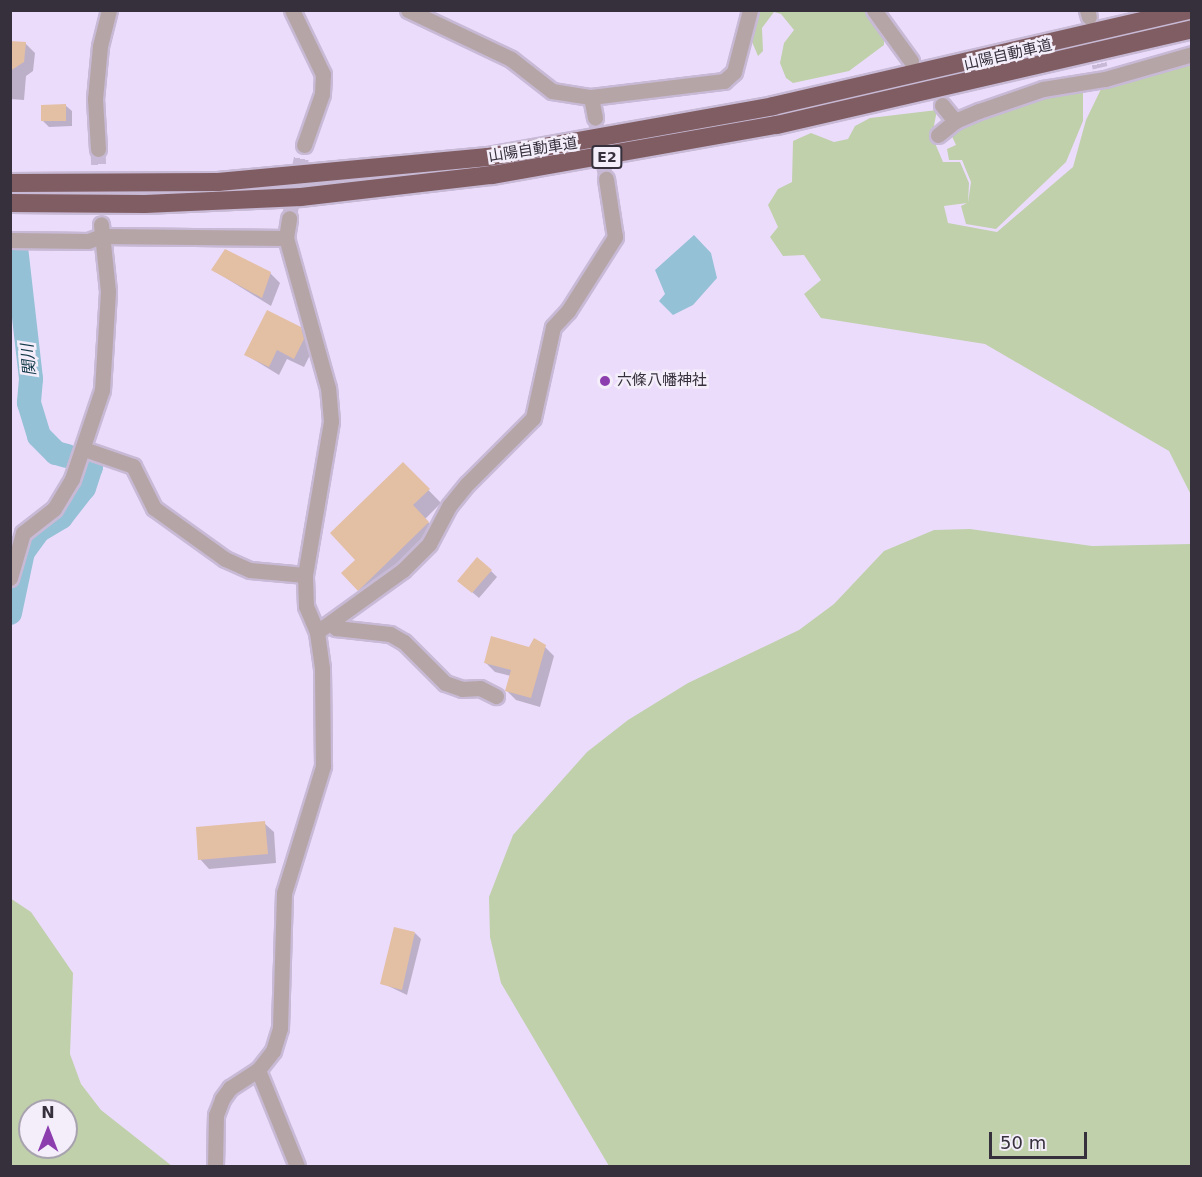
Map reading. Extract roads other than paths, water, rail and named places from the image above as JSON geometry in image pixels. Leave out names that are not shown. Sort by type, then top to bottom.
[{"type":"highway","name":"山陽自動車道","points":[[10,183],[72,185],[302,177],[488,157],[773,106],[1190,10]]},
{"type":"highway","name":"山陽自動車道","points":[[10,203],[145,204],[382,189],[629,154],[788,122],[1191,29]]},
{"type":"highway","points":[[10,176],[72,185]]},
{"type":"highway","points":[[10,209],[145,204]]},
{"type":"street","points":[[98,149],[95,99],[100,46],[109,10]]},
{"type":"street","points":[[292,10],[322,74],[322,94],[304,145]]},
{"type":"street","points":[[408,10],[511,59],[552,91],[591,97],[724,81],[734,72],[750,10]]},
{"type":"street","points":[[874,10],[911,61]]},
{"type":"street","points":[[938,135],[955,121],[1043,89],[1191,54]]},
{"type":"street","points":[[591,97],[596,118]]},
{"type":"street","points":[[942,105],[955,121]]},
{"type":"street","points":[[317,632],[332,624],[403,570],[429,544],[449,506],[467,484],[533,418],[553,327],[568,311],[615,237],[606,179]]},
{"type":"street","points":[[215,1167],[216,1115],[222,1099],[230,1088],[258,1070],[273,1051],[280,1028],[285,893],[323,765],[322,668],[317,632],[306,606],[305,575],[331,421],[328,388],[286,238],[289,218]]},
{"type":"street","points":[[10,240],[88,241],[101,230],[286,238]]},
{"type":"street","points":[[10,578],[23,533],[54,509],[84,449],[102,390],[107,349],[108,291],[101,230]]},
{"type":"street","points":[[84,449],[133,466],[154,508],[225,559],[250,570],[305,575]]},
{"type":"street","points":[[332,624],[336,628],[390,634],[404,642],[445,683],[462,689],[480,688],[496,696]]},
{"type":"street","points":[[258,1070],[297,1167]]},
{"type":"water","points":[[694,235],[711,253],[717,278],[693,305],[673,315],[659,301],[665,294],[655,270]]},
{"type":"waterway","name":"関川","points":[[16,247],[31,379],[29,403],[39,436],[56,453],[67,456]]},
{"type":"waterway","name":"関川","points":[[10,613],[23,552],[38,531],[61,517],[84,488],[91,467],[87,463]]},
{"type":"tunnel","points":[[1094,41],[1100,67]]},
{"type":"tunnel","points":[[595,118],[606,179]]},
{"type":"tunnel","points":[[289,218],[304,145]]},
{"type":"tunnel","points":[[98,149],[101,224]]},
{"type":"place","name":"六條八幡神社","points":[[605,381]]}]
